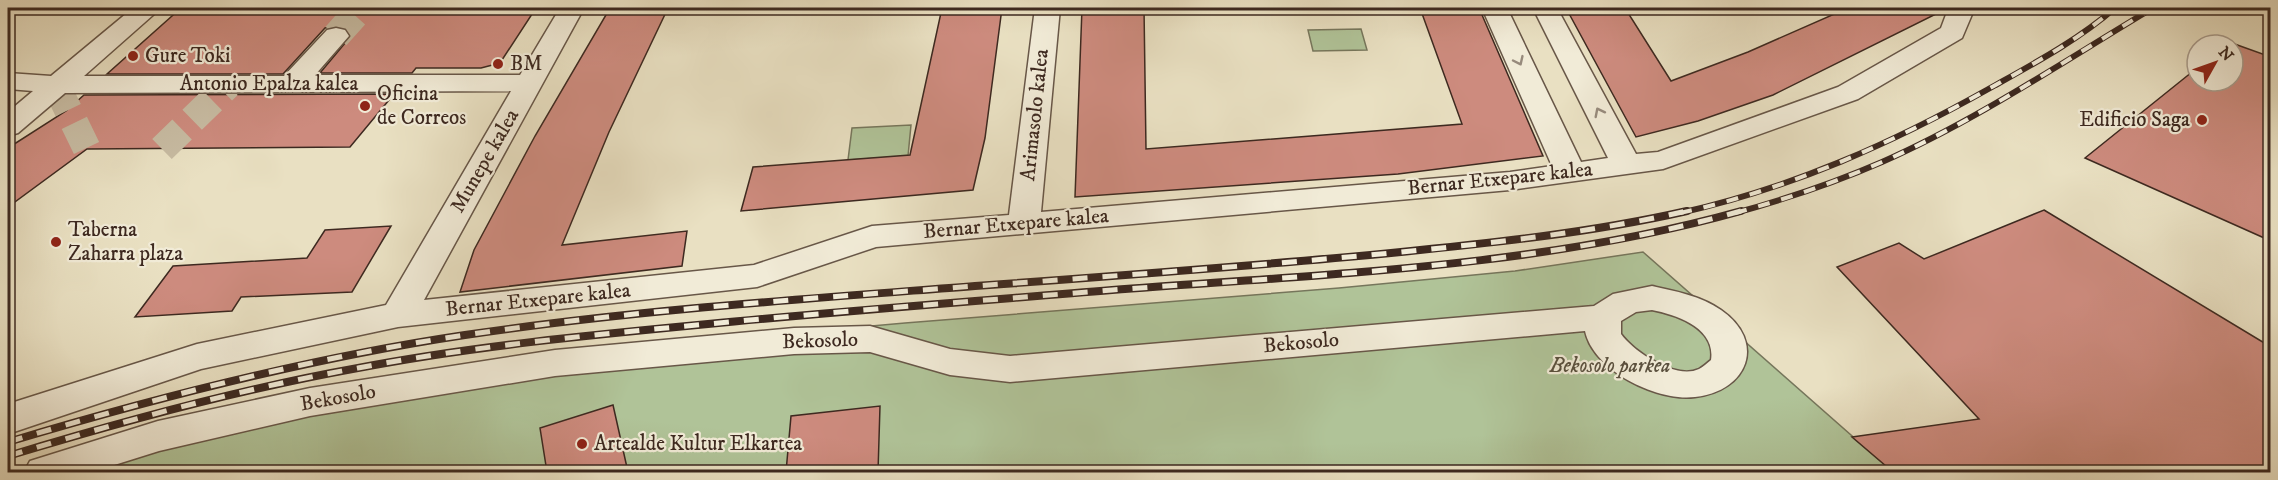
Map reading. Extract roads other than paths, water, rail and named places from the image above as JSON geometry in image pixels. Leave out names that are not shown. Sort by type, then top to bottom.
[{"type":"street","points":[[8,127],[148,8]]},
{"type":"street","name":"Munepe kalea","points":[[398,315],[572,8]]},
{"type":"street","name":"Arimasolo kalea","points":[[1024,223],[1047,8]]},
{"type":"street","points":[[1494,8],[1571,173]]},
{"type":"street","points":[[1545,8],[1626,164]]},
{"type":"street","name":"Bernar Etxepare kalea","points":[[8,418],[25,408],[197,357],[398,315],[757,276],[872,237],[1510,181],[1663,160],[1848,93],[1953,32],[1960,12],[1958,8]]},
{"type":"street","points":[[292,84],[336,36]]},
{"type":"street","name":"Antonio Epalza kalea","points":[[8,81],[56,85],[530,83]]},
{"type":"street","name":"Bekosolo","points":[[44,472],[158,436],[310,402],[555,363],[794,341],[870,339],[950,362],[1010,369],[1605,317]]},
{"type":"tunnel","points":[[336,36],[361,8]]},
{"type":"tunnel","points":[[56,85],[87,149]]},
{"type":"tunnel","points":[[162,149],[228,85]]},
{"type":"railway","points":[[1680,213],[1762,191],[1841,162],[1879,145],[1955,107],[2040,60],[2071,41],[2115,8]]},
{"type":"railway","points":[[1735,213],[1828,184],[1882,162],[1952,128],[2153,8]]},
{"type":"railway","points":[[8,442],[178,394],[292,367],[407,344],[528,326],[719,306],[1391,253],[1577,231],[1687,211]]},
{"type":"railway","points":[[8,456],[138,418],[226,396],[314,376],[445,353],[576,337],[809,315],[1429,266],[1586,245],[1664,230],[1741,211]]},
{"type":"place","name":"Gure Toki","points":[[133,56]]},
{"type":"place","name":"BM","points":[[498,64]]},
{"type":"place","name":"Oficina de Correos","points":[[365,106]]},
{"type":"place","name":"Edificio Saga","points":[[2202,120]]},
{"type":"place","name":"Taberna Zaharra plaza","points":[[56,242]]},
{"type":"place","name":"Artealde Kultur Elkartea","points":[[582,444]]},
{"type":"park label","name":"Bekosolo parkea","points":[[1610,366]]}]
